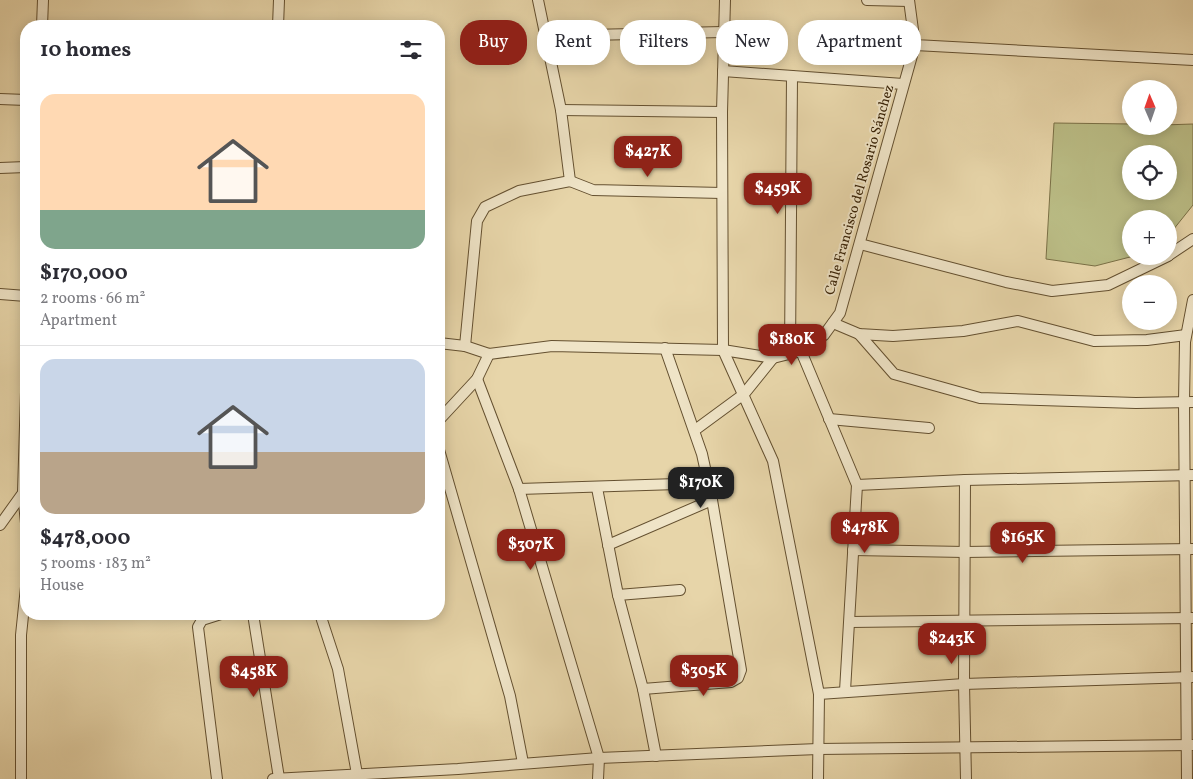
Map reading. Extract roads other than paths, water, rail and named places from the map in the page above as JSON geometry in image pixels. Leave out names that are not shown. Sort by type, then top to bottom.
[{"type":"street","points":[[42,20],[43,0]]},
{"type":"street","points":[[278,0],[278,20]]},
{"type":"street","points":[[538,0],[541,20]]},
{"type":"street","points":[[724,20],[725,0]]},
{"type":"street","points":[[867,0],[909,1],[912,20]]},
{"type":"street","points":[[610,35],[716,32]]},
{"type":"street","points":[[921,45],[1193,60]]},
{"type":"street","points":[[551,65],[561,110],[570,181]]},
{"type":"street","points":[[723,65],[723,350],[773,461],[820,694],[818,779]]},
{"type":"street","name":"Calle Francisco del Rosario Sánchez","points":[[445,344],[465,346],[489,354],[552,346],[723,350],[772,358],[801,351],[824,335],[840,313],[909,65]]},
{"type":"street","points":[[723,70],[903,84]]},
{"type":"street","points":[[790,354],[792,76]]},
{"type":"street","points":[[0,99],[20,100]]},
{"type":"street","points":[[561,110],[722,112]]},
{"type":"street","points":[[0,168],[20,167]]},
{"type":"street","points":[[465,346],[477,221],[485,207],[519,191],[570,181],[593,190],[722,193]]},
{"type":"street","points":[[1177,250],[1193,239]]},
{"type":"street","points":[[860,244],[1006,282],[1052,291],[1108,286],[1150,265]]},
{"type":"street","points":[[0,294],[20,296]]},
{"type":"street","points":[[1187,779],[1190,745],[1188,402],[1189,329],[1193,300]]},
{"type":"street","points":[[833,322],[859,334],[893,336],[954,331],[1018,321],[1094,341],[1147,340],[1189,329]]},
{"type":"street","points":[[859,334],[894,374],[980,398],[1136,403],[1188,402]]},
{"type":"street","points":[[643,689],[731,682],[738,678],[741,670],[708,483],[695,430],[665,348]]},
{"type":"street","points":[[801,351],[857,485],[845,691]]},
{"type":"street","points":[[445,414],[477,379],[489,354]]},
{"type":"street","points":[[695,430],[744,394],[772,358]]},
{"type":"street","points":[[477,379],[519,489],[599,758],[598,779]]},
{"type":"street","points":[[829,419],[930,428]]},
{"type":"street","points":[[445,471],[510,696],[523,763]]},
{"type":"street","points":[[857,485],[965,480],[1189,475]]},
{"type":"street","points":[[965,480],[966,620],[964,684],[966,779]]},
{"type":"street","points":[[519,489],[708,483]]},
{"type":"street","points":[[597,488],[618,595],[643,689],[656,756]]},
{"type":"street","points":[[0,524],[20,497]]},
{"type":"street","points":[[608,545],[712,500]]},
{"type":"street","points":[[853,550],[965,552],[1189,549]]},
{"type":"street","points":[[618,595],[680,590]]},
{"type":"street","points":[[850,622],[1189,618]]},
{"type":"street","points":[[21,779],[23,620]]},
{"type":"street","points":[[202,620],[198,627],[217,779]]},
{"type":"street","points":[[254,620],[279,778]]},
{"type":"street","points":[[322,620],[338,669],[357,774]]},
{"type":"street","points":[[820,694],[964,684],[1190,677]]},
{"type":"street","points":[[273,779],[357,774],[378,776],[599,758],[818,749],[1190,745]]}]
